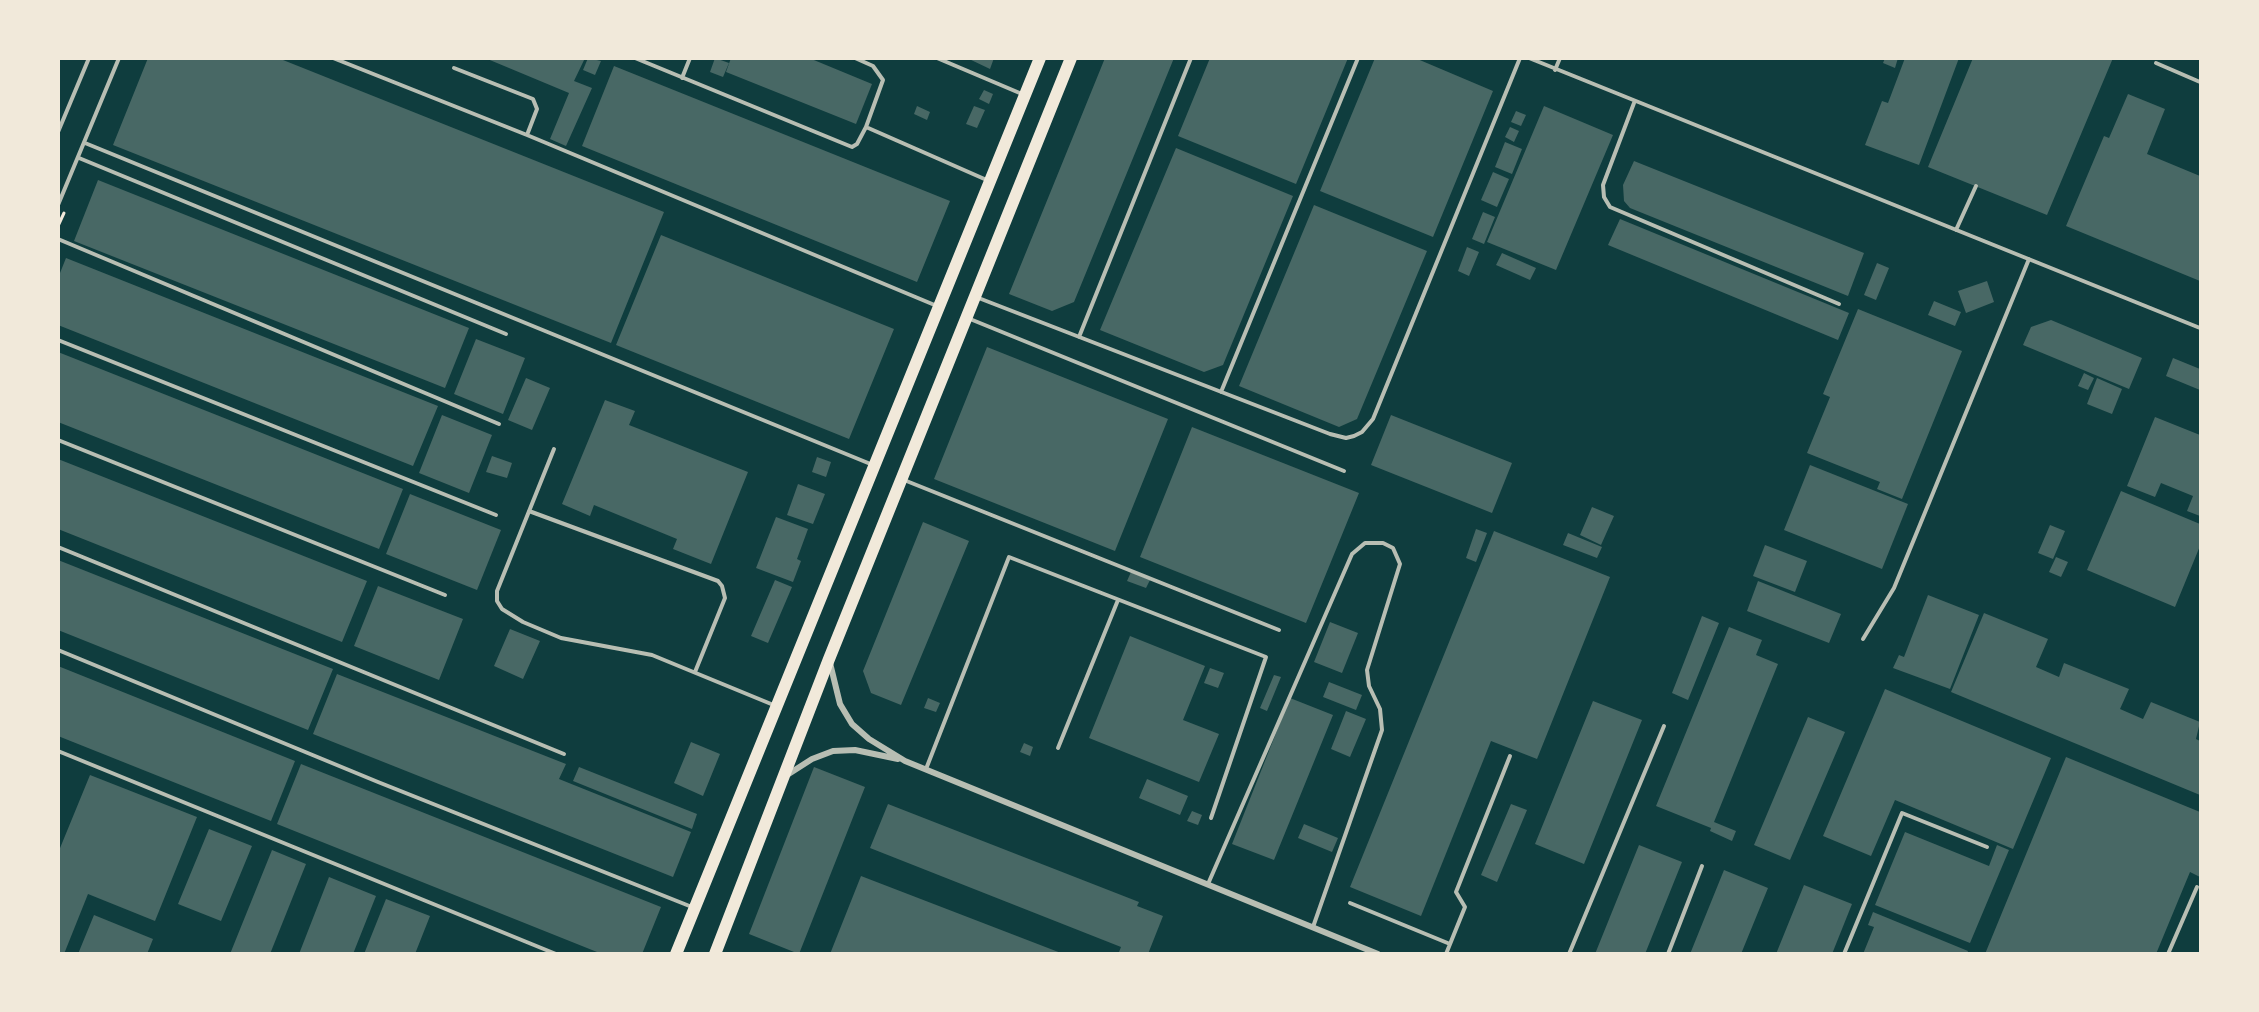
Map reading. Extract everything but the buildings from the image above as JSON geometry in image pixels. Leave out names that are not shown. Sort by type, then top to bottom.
[{"type":"main road","points":[[676,954],[1040,58]]},
{"type":"main road","points":[[715,954],[829,659],[1071,58]]},
{"type":"street","points":[[829,659],[840,704],[852,724],[869,739],[904,761]]},
{"type":"street","points":[[783,778],[812,759],[833,751],[855,750],[904,761],[1378,954]]},
{"type":"lane","points":[[58,132],[88,58]]},
{"type":"lane","points":[[58,205],[119,58]]},
{"type":"lane","points":[[333,58],[527,135],[939,307]]},
{"type":"lane","points":[[635,58],[849,147],[857,144],[866,127],[883,80],[873,66],[855,58]]},
{"type":"lane","points":[[682,78],[690,58]]},
{"type":"lane","points":[[937,58],[1025,95]]},
{"type":"lane","points":[[1078,337],[1191,58]]},
{"type":"lane","points":[[1221,392],[1358,58]]},
{"type":"lane","points":[[975,297],[1338,437],[1354,436],[1368,426],[1520,58]]},
{"type":"lane","points":[[1529,58],[1634,103],[2200,328]]},
{"type":"lane","points":[[1555,70],[1560,58]]},
{"type":"lane","points":[[2156,63],[2200,82]]},
{"type":"lane","points":[[454,68],[533,99],[537,109],[527,135]]},
{"type":"lane","points":[[1634,103],[1604,185],[1604,197],[1610,207],[1839,304]]},
{"type":"lane","points":[[866,127],[991,182]]},
{"type":"lane","points":[[84,143],[874,466]]},
{"type":"lane","points":[[79,158],[506,334]]},
{"type":"lane","points":[[1956,230],[1976,186]]},
{"type":"lane","points":[[58,239],[499,424]]},
{"type":"lane","points":[[1863,639],[1894,588],[2029,259]]},
{"type":"lane","points":[[966,318],[1344,471]]},
{"type":"lane","points":[[58,340],[496,514]]},
{"type":"lane","points":[[58,440],[445,595]]},
{"type":"lane","points":[[554,449],[497,591],[497,601],[502,609],[523,622],[561,638],[636,651],[695,672],[776,706]]},
{"type":"lane","points":[[901,479],[1279,630]]},
{"type":"lane","points":[[529,511],[718,581],[723,586],[724,598],[695,672]]},
{"type":"lane","points":[[1208,884],[1352,554],[1365,543],[1383,543],[1393,548],[1400,564],[1367,670],[1369,686],[1380,709],[1382,730],[1313,927]]},
{"type":"lane","points":[[58,548],[564,754]]},
{"type":"lane","points":[[925,769],[1009,557],[1266,657],[1210,818]]},
{"type":"lane","points":[[1058,748],[1118,600]]},
{"type":"lane","points":[[58,650],[378,782],[694,908]]},
{"type":"lane","points":[[1569,954],[1664,726]]},
{"type":"lane","points":[[58,751],[556,954]]},
{"type":"lane","points":[[1446,954],[1465,907],[1456,891],[1510,756]]},
{"type":"lane","points":[[1844,954],[1902,813],[1987,847]]},
{"type":"lane","points":[[1668,954],[1702,866]]},
{"type":"lane","points":[[2168,954],[2197,887]]},
{"type":"lane","points":[[1350,903],[1449,944]]}]
